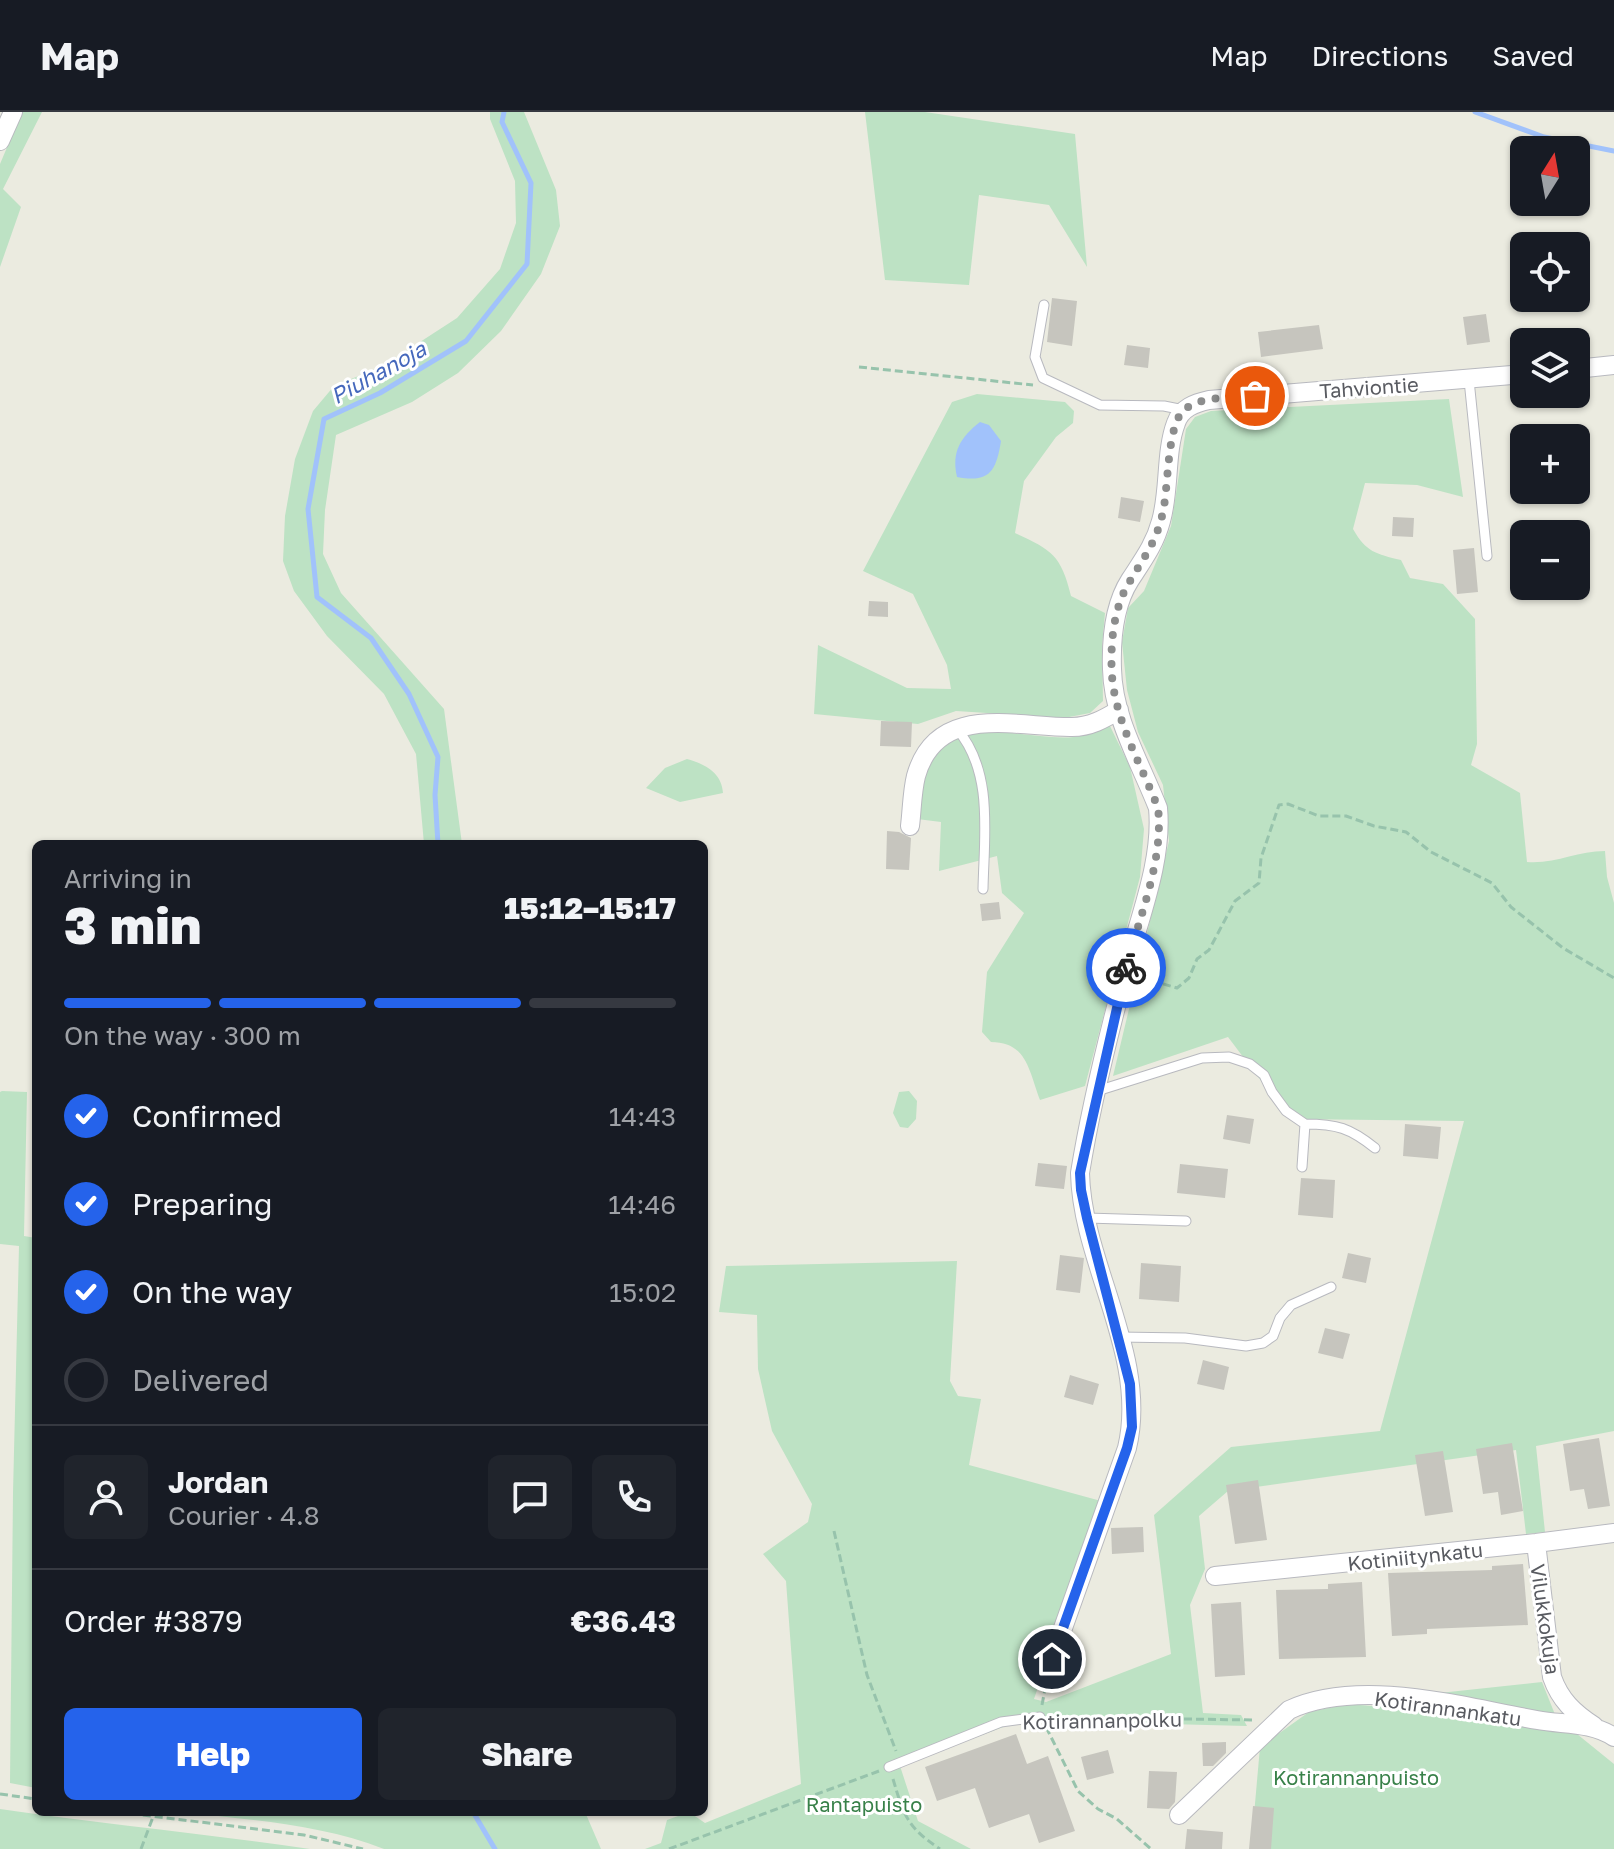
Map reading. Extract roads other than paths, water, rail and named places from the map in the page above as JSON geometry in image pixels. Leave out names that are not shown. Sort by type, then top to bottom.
[{"type":"street","points":[[0,141],[13,112]]},
{"type":"street","points":[[1590,368],[1614,365]]},
{"type":"street","name":"Tahviontie","points":[[1184,410],[1209,400],[1510,376]]},
{"type":"street","points":[[1052,1659],[1132,1427],[1130,1384],[1087,1218],[1080,1173],[1125,971],[1150,879],[1159,820],[1158,808],[1119,710],[1112,671],[1115,623],[1129,581],[1155,541],[1168,494],[1176,423],[1184,410]]},
{"type":"street","points":[[910,826],[916,775],[939,740],[957,729],[975,724],[1009,722],[1073,727],[1103,720],[1119,710]]},
{"type":"street","name":"Kotiniitynkatu","points":[[1215,1576],[1614,1533]]},
{"type":"street","name":"Vilukkokuja","points":[[1536,1543],[1550,1661],[1557,1691],[1578,1716],[1594,1726]]},
{"type":"street","name":"Kotirannankatu","points":[[1179,1815],[1275,1721],[1304,1703],[1349,1696],[1412,1699],[1557,1724],[1594,1726],[1614,1737]]},
{"type":"lane","points":[[1044,305],[1035,357],[1043,378],[1083,400],[1100,405],[1164,406],[1184,410]]},
{"type":"lane","points":[[1469,380],[1487,556]]},
{"type":"lane","points":[[957,729],[970,744],[978,764],[985,816],[983,889]]},
{"type":"lane","points":[[1097,1091],[1202,1058],[1229,1057],[1250,1064],[1264,1075],[1286,1111],[1305,1124],[1333,1124],[1357,1133],[1375,1148]]},
{"type":"lane","points":[[1302,1167],[1305,1124]]},
{"type":"lane","points":[[1087,1218],[1186,1221]]},
{"type":"lane","points":[[1118,1337],[1185,1338],[1246,1346],[1263,1343],[1273,1336],[1280,1318],[1291,1305],[1331,1287]]},
{"type":"lane","name":"Kotirannanpolku","points":[[889,1767],[1001,1722],[1040,1717]]},
{"type":"water","points":[[980,422],[989,425],[1001,441],[997,461],[984,476],[957,477],[955,460],[959,445]]},
{"type":"waterway","name":"Piuhanoja","points":[[438,840],[435,795],[438,757],[409,694],[371,638],[317,597],[308,509],[324,419],[380,393],[466,341],[527,264],[531,183],[502,122],[504,112]]},
{"type":"waterway","points":[[1475,112],[1544,137],[1614,151]]},
{"type":"waterway","name":"Piuhanoja","points":[[475,1816],[495,1849]]},
{"type":"park label","name":"Kotirannanpuisto","points":[[1356,1777]]},
{"type":"park label","name":"Rantapuisto","points":[[864,1804]]}]
